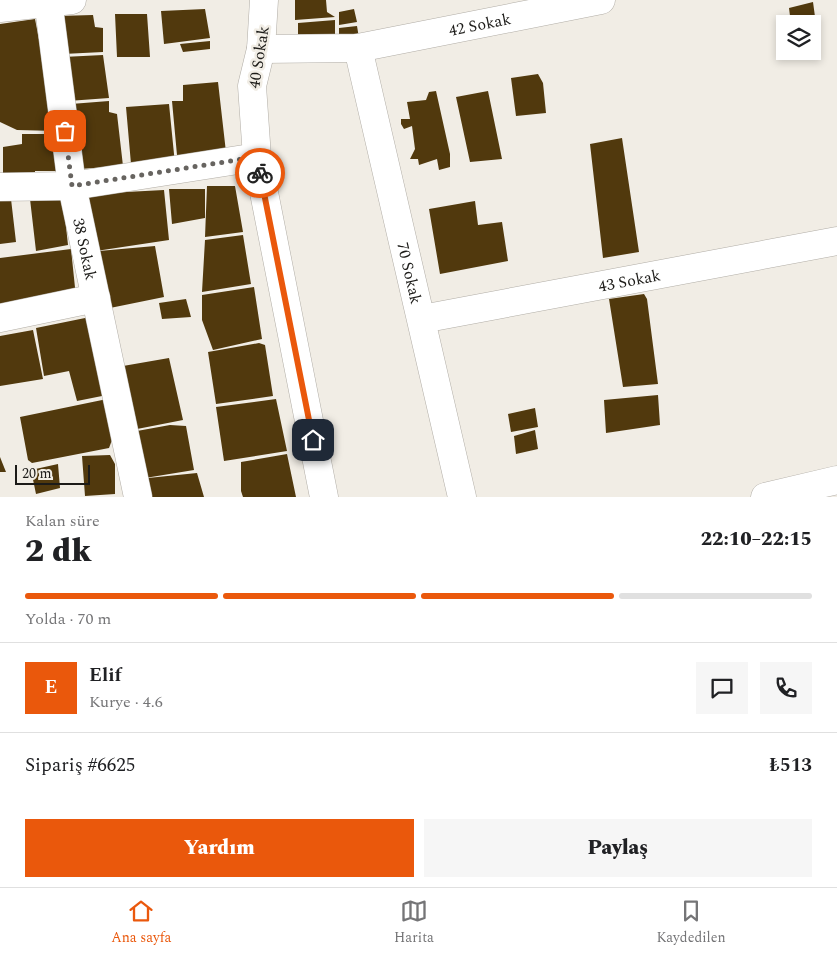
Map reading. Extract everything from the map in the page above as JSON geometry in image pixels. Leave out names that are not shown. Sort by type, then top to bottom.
[{"type":"street","name":"40 Sokak","points":[[264,0],[261,49],[252,86],[256,157],[324,497]]},
{"type":"street","points":[[0,8],[56,1]]},
{"type":"street","name":"38 Sokak","points":[[56,1],[72,186],[138,497]]},
{"type":"street","name":"42 Sokak","points":[[261,49],[358,48],[587,1]]},
{"type":"street","name":"70 Sokak","points":[[358,48],[462,497]]},
{"type":"street","points":[[0,187],[72,186],[256,157]]},
{"type":"street","name":"43 Sokak","points":[[422,319],[837,241]]},
{"type":"street","points":[[0,318],[96,298]]},
{"type":"street","points":[[765,497],[837,480]]},
{"type":"building","points":[[295,0],[326,0],[327,12],[335,17],[295,20]]},
{"type":"building","points":[[813,2],[815,15],[790,15],[789,8]]},
{"type":"building","points":[[205,9],[210,38],[164,44],[161,11]]},
{"type":"building","points":[[354,9],[357,22],[339,25],[339,12]]},
{"type":"building","points":[[115,14],[147,14],[150,57],[117,57]]},
{"type":"building","points":[[93,15],[95,27],[103,28],[103,52],[63,54],[58,16]]},
{"type":"building","points":[[35,19],[57,131],[17,130],[0,122],[0,24]]},
{"type":"building","points":[[335,20],[335,47],[298,41],[298,23]]},
{"type":"building","points":[[357,26],[360,44],[339,47],[339,28]]},
{"type":"building","points":[[210,41],[210,49],[183,52],[180,44]]},
{"type":"building","points":[[103,55],[109,98],[68,101],[63,57]]},
{"type":"building","points":[[538,74],[543,83],[546,113],[516,116],[511,78]]},
{"type":"building","points":[[218,82],[227,161],[178,166],[172,101],[183,101],[183,85]]},
{"type":"building","points":[[436,91],[450,154],[450,167],[439,170],[437,159],[419,165],[418,159],[410,159],[415,149],[412,126],[404,129],[401,124],[401,119],[410,119],[407,102],[426,100],[429,92]]},
{"type":"building","points":[[488,91],[502,159],[470,162],[456,97]]},
{"type":"building","points":[[109,101],[109,112],[117,114],[123,166],[79,169],[71,104]]},
{"type":"building","points":[[169,104],[175,164],[131,164],[126,107]]},
{"type":"building","points":[[22,134],[55,134],[57,171],[35,171],[35,177],[3,174],[3,147],[22,144]]},
{"type":"building","points":[[622,138],[639,252],[603,258],[590,144]]},
{"type":"building","points":[[207,186],[235,186],[243,232],[205,237]]},
{"type":"building","points":[[169,189],[205,189],[205,218],[172,224]]},
{"type":"building","points":[[164,190],[169,240],[96,251],[88,194]]},
{"type":"building","points":[[0,199],[11,199],[16,242],[0,244]]},
{"type":"building","points":[[30,199],[63,199],[68,245],[36,251]]},
{"type":"building","points":[[475,201],[478,225],[502,222],[508,261],[440,274],[429,209]]},
{"type":"building","points":[[243,235],[251,284],[202,292],[205,240]]},
{"type":"building","points":[[155,246],[164,297],[110,308],[99,251]]},
{"type":"building","points":[[71,249],[76,297],[0,311],[0,258]]},
{"type":"building","points":[[254,287],[262,339],[213,350],[202,320],[202,295]]},
{"type":"building","points":[[644,294],[647,299],[658,384],[623,387],[609,299]]},
{"type":"building","points":[[186,299],[191,317],[162,319],[159,303]]},
{"type":"building","points":[[90,317],[107,395],[77,401],[69,371],[44,376],[36,328]]},
{"type":"building","points":[[33,330],[43,379],[0,386],[0,336]]},
{"type":"building","points":[[259,343],[265,345],[273,396],[216,404],[208,352]]},
{"type":"building","points":[[169,358],[183,420],[137,429],[123,366]]},
{"type":"building","points":[[658,395],[660,425],[606,433],[604,400]]},
{"type":"building","points":[[107,399],[112,440],[109,448],[32,463],[28,460],[20,417]]},
{"type":"building","points":[[276,399],[287,451],[224,461],[216,407]]},
{"type":"building","points":[[535,408],[538,427],[511,432],[508,414]]},
{"type":"building","points":[[170,425],[186,426],[194,470],[145,478],[137,431]]},
{"type":"building","points":[[535,430],[538,449],[516,454],[514,436]]},
{"type":"building","points":[[287,454],[296,497],[243,497],[241,491],[241,462]]},
{"type":"building","points":[[110,455],[115,464],[115,494],[85,496],[82,456]]},
{"type":"building","points":[[0,457],[6,472],[0,472]]},
{"type":"building","points":[[58,464],[60,488],[36,494],[31,470]]},
{"type":"building","points":[[197,473],[204,497],[149,497],[148,478]]},
{"type":"way so far","points":[[65,131],[72,186],[256,157],[260,173]]},
{"type":"route","points":[[260,173],[313,440]]}]
